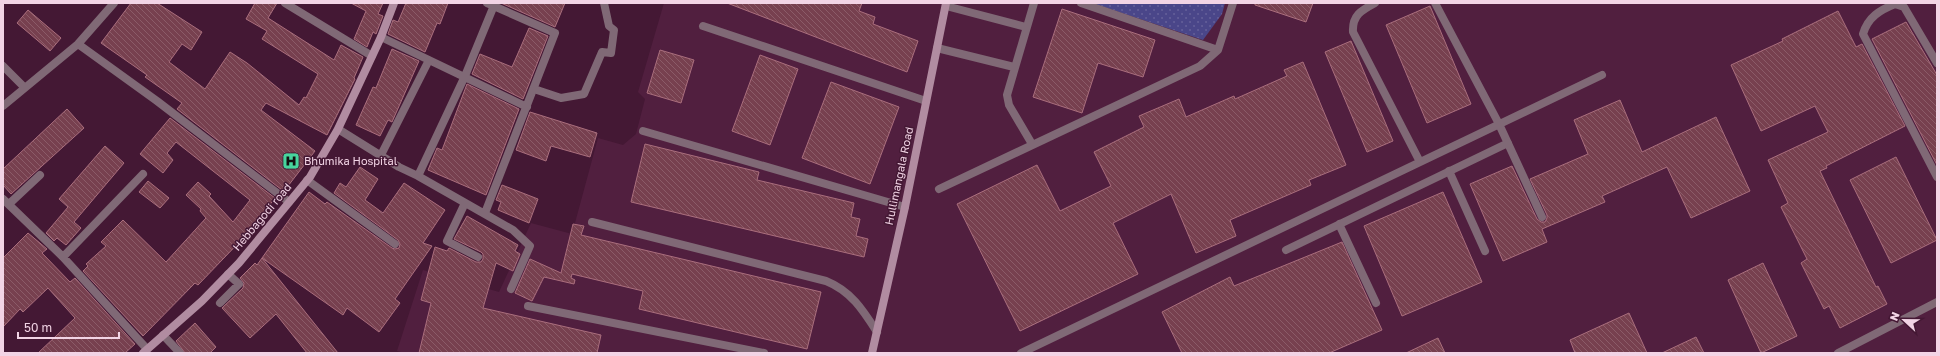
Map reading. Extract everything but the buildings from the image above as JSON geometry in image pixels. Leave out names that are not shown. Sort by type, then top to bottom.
[{"type":"street","points":[[3,106],[78,44],[114,3]]},
{"type":"street","points":[[285,3],[372,56]]},
{"type":"street","name":"Hebbagodi road","points":[[145,351],[202,301],[228,274],[307,180],[338,129],[381,37],[394,3]]},
{"type":"street","points":[[534,89],[561,98],[584,94],[602,52],[611,53],[614,30],[609,26],[604,3]]},
{"type":"street","points":[[1032,144],[1008,100],[1007,90],[1034,3]]},
{"type":"street","points":[[1081,3],[1218,50]]},
{"type":"street","points":[[938,189],[1200,66],[1218,50],[1233,3]]},
{"type":"street","points":[[1375,3],[1360,10],[1354,21],[1353,32],[1420,162]]},
{"type":"street","points":[[1435,3],[1499,124],[1542,217]]},
{"type":"street","points":[[418,176],[464,76],[492,4],[555,33],[485,213]]},
{"type":"street","points":[[946,4],[1026,27]]},
{"type":"street","name":"Hullimangala Road","points":[[872,353],[878,332],[905,207],[946,4]]},
{"type":"street","points":[[1937,63],[1904,7],[1895,4],[1883,9],[1869,20],[1863,34],[1937,177]]},
{"type":"street","points":[[703,26],[926,101]]},
{"type":"street","points":[[381,37],[527,107]]},
{"type":"street","points":[[78,44],[157,101],[289,202]]},
{"type":"street","points":[[937,48],[1014,67]]},
{"type":"street","points":[[381,156],[429,60]]},
{"type":"street","points":[[3,66],[24,88]]},
{"type":"street","points":[[1021,353],[1602,75]]},
{"type":"street","points":[[338,129],[381,156],[514,230],[530,246],[511,289]]},
{"type":"street","points":[[643,131],[905,207]]},
{"type":"street","points":[[1286,250],[1508,143]]},
{"type":"street","points":[[1449,171],[1485,251]]},
{"type":"street","points":[[63,257],[143,174]]},
{"type":"street","points":[[40,175],[6,202],[63,257],[145,351]]},
{"type":"street","points":[[307,180],[395,244]]},
{"type":"street","points":[[465,203],[446,241],[478,257]]},
{"type":"street","points":[[592,222],[826,281],[846,291],[857,301],[878,332]]},
{"type":"street","points":[[1339,224],[1376,303]]},
{"type":"street","points":[[220,303],[239,284],[228,274]]},
{"type":"street","points":[[1838,353],[1937,302]]},
{"type":"street","points":[[528,306],[764,353]]},
{"type":"street","points":[[163,335],[180,353]]},
{"type":"shaded area","points":[[664,3],[1937,3],[1937,353],[405,353],[397,351],[423,270],[499,292],[531,223],[572,234],[598,138],[623,145],[636,134],[645,99],[638,92]]},
{"type":"shaded area","points":[[1092,3],[1225,3],[1222,14],[1203,40]]},
{"type":"place","name":"Bhumika Hospital","points":[[291,161]]}]
